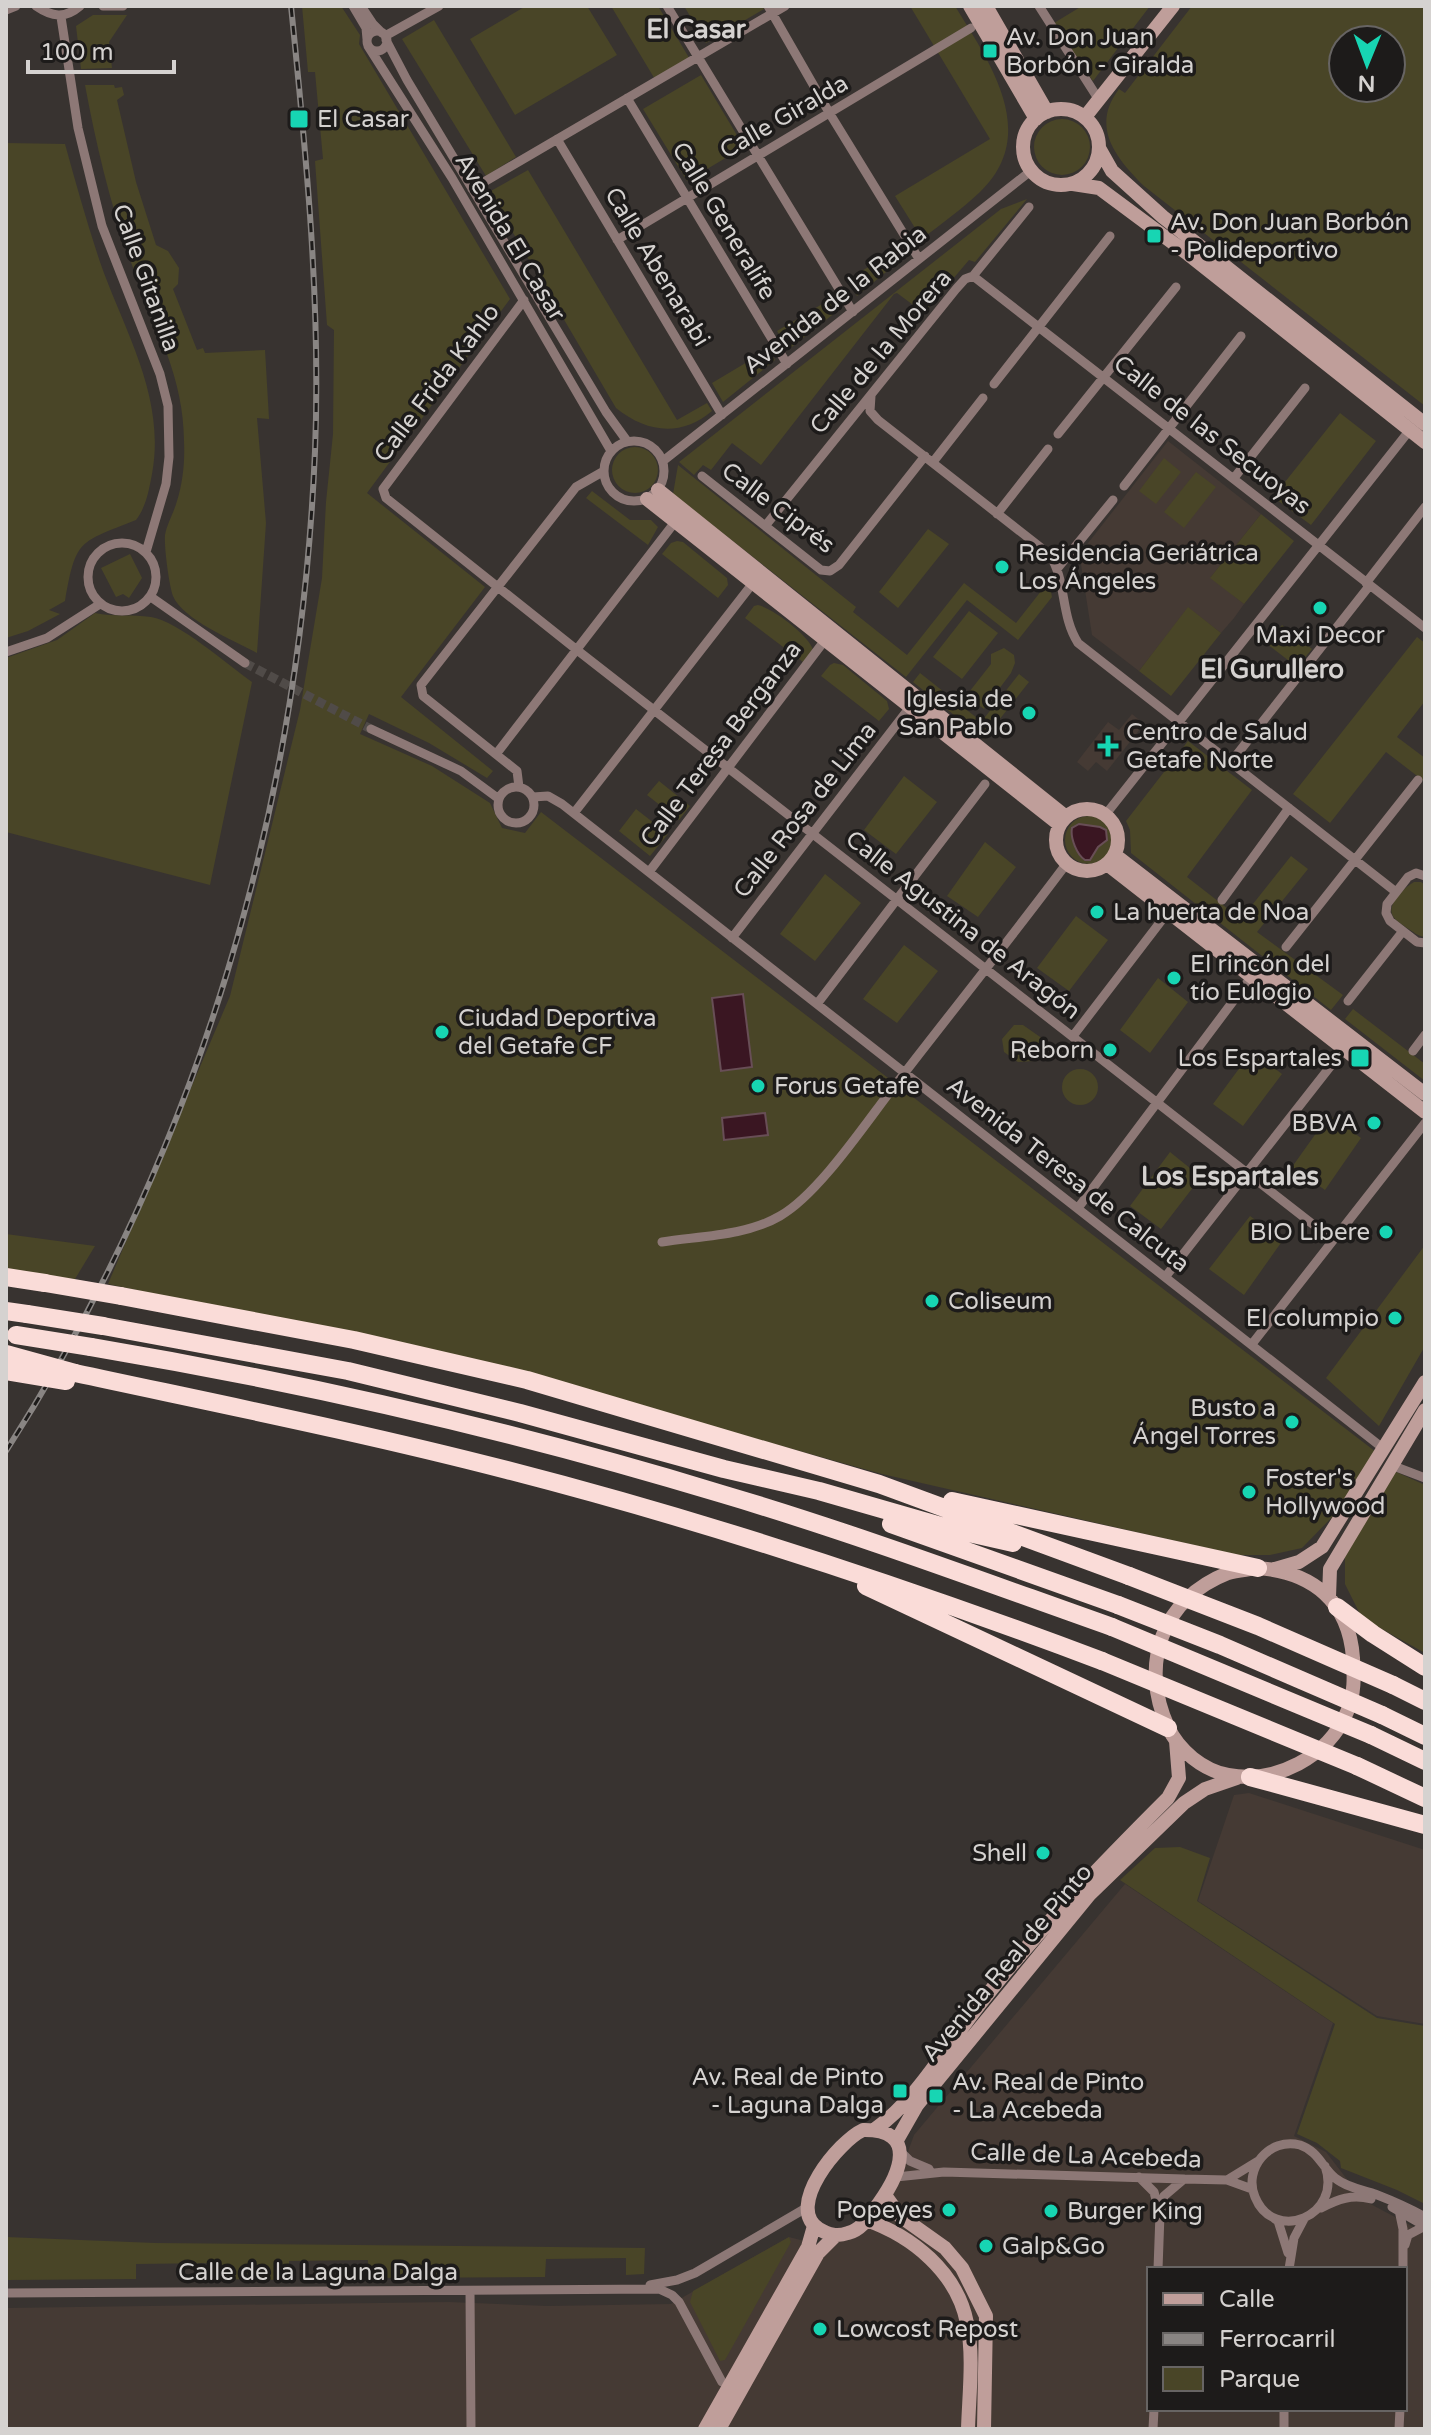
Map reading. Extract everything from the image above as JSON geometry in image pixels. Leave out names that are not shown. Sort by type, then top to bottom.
[{"type":"highway","points":[[6,1277],[354,1340],[527,1380],[879,1484],[1082,1557],[1258,1626],[1425,1701]]},
{"type":"highway","points":[[6,1311],[348,1371],[819,1491],[951,1529],[1082,1557]]},
{"type":"highway","points":[[11,1334],[215,1368],[334,1392],[538,1441],[722,1494],[852,1535],[1112,1627],[1371,1735],[1425,1761]]},
{"type":"highway","points":[[6,1354],[72,1377]]},
{"type":"highway","points":[[6,1371],[72,1377],[371,1436],[508,1470],[764,1543],[984,1616],[1102,1661],[1357,1766],[1425,1798]]},
{"type":"highway","points":[[724,1469],[871,1516],[1118,1605],[1220,1645],[1425,1736]]},
{"type":"highway","points":[[879,1484],[1266,1569]]},
{"type":"highway","points":[[764,1543],[854,1580],[1172,1734]]},
{"type":"highway","points":[[1339,1607],[1425,1667]]},
{"type":"highway","points":[[1246,1777],[1425,1825]]},
{"type":"street","points":[[6,10],[16,6]]},
{"type":"street","points":[[36,6],[61,17],[80,6]]},
{"type":"street","points":[[103,6],[123,6]]},
{"type":"street","name":"Avenida El Casar","points":[[353,6],[366,28],[368,44],[452,178],[611,451]]},
{"type":"street","name":"Avenida El Casar","points":[[361,6],[385,36],[407,80],[472,189],[598,399],[627,441]]},
{"type":"street","points":[[385,36],[384,47],[378,51],[368,44],[372,33],[385,36],[439,6]]},
{"type":"street","points":[[667,6],[853,312]]},
{"type":"street","points":[[472,189],[699,56],[770,10],[785,6]]},
{"type":"street","points":[[970,6],[1042,116]]},
{"type":"street","points":[[986,6],[1042,116]]},
{"type":"street","points":[[1039,6],[1099,100]]},
{"type":"street","points":[[1085,117],[1173,6]]},
{"type":"street","points":[[770,10],[919,259]]},
{"type":"street","name":"Calle Gitanilla","points":[[61,17],[78,128],[102,226],[160,374],[168,406],[166,484],[146,552]]},
{"type":"street","name":"Calle Giralda","points":[[617,240],[971,28]]},
{"type":"street","name":"Calle Generalife","points":[[627,98],[787,364]]},
{"type":"street","points":[[1425,424],[1163,217],[1112,171],[1099,148],[1094,128],[1085,117],[1066,110],[1042,116],[1025,136],[1024,154],[1041,180],[1060,186],[1073,184],[1099,188],[1188,254],[1425,442]]},
{"type":"street","name":"Calle Abenarabi","points":[[557,139],[722,415]]},
{"type":"street","points":[[1073,184],[1093,169],[1099,148]]},
{"type":"street","name":"Avenida de la Rabia","points":[[663,461],[1032,170]]},
{"type":"street","name":"Calle de la Morera","points":[[766,525],[956,289],[965,279],[973,276],[1029,207]]},
{"type":"street","points":[[994,384],[1110,236]]},
{"type":"street","name":"Calle de las Secuoyas","points":[[973,276],[1425,628]]},
{"type":"street","points":[[1058,434],[1176,287]]},
{"type":"street","name":"Calle Frida Kahlo","points":[[383,489],[524,300]]},
{"type":"street","points":[[1124,486],[1241,336]]},
{"type":"street","points":[[1234,478],[1305,388]]},
{"type":"street","points":[[871,396],[870,411],[878,420],[1049,554],[1057,569],[1067,622],[1078,643],[1396,892]]},
{"type":"street","points":[[929,459],[983,398]]},
{"type":"street","points":[[1106,814],[1409,431]]},
{"type":"street","points":[[636,440],[653,446],[663,461],[665,476],[652,495],[637,502],[617,497],[610,490],[604,471],[611,451],[627,441],[636,440]]},
{"type":"street","points":[[997,514],[1048,449]]},
{"type":"street","name":"Calle Ciprés","points":[[702,476],[821,570],[830,571],[839,565],[929,459]]},
{"type":"street","points":[[371,729],[461,771],[499,799],[502,816],[517,823],[532,814],[533,797],[519,787],[517,771],[423,696],[421,685],[576,487],[604,471]]},
{"type":"street","name":"Calle Agustina de Aragón","points":[[383,489],[386,498],[577,650],[1333,1240]]},
{"type":"street","points":[[652,495],[675,522],[910,707],[1063,821]]},
{"type":"street","points":[[652,495],[1063,821]]},
{"type":"street","points":[[1057,569],[1113,500]]},
{"type":"street","points":[[1231,762],[1425,507]]},
{"type":"street","points":[[497,753],[675,522]]},
{"type":"street","points":[[126,543],[146,552],[154,563],[157,575],[151,597],[140,607],[129,611],[111,610],[100,604],[90,590],[90,566],[98,554],[114,544],[126,543]]},
{"type":"street","points":[[574,813],[753,583]]},
{"type":"street","points":[[151,597],[245,663]]},
{"type":"street","points":[[6,652],[47,638],[100,604]]},
{"type":"street","name":"Calle Teresa Berganza","points":[[649,872],[825,640]]},
{"type":"street","name":"Calle Rosa de Lima","points":[[732,938],[910,707]]},
{"type":"street","points":[[1286,947],[1418,780]]},
{"type":"street","points":[[817,1004],[985,784]]},
{"type":"street","points":[[499,799],[507,790],[519,787]]},
{"type":"street","name":"Avenida Teresa de Calcuta","points":[[533,797],[548,796],[574,813],[1384,1449]]},
{"type":"street","points":[[1222,900],[1289,808]]},
{"type":"street","points":[[1081,809],[1106,814],[1119,837],[1111,860],[1086,871],[1067,863],[1056,844],[1063,821],[1081,809]]},
{"type":"street","points":[[1111,860],[1168,912],[1425,1112]]},
{"type":"street","points":[[1111,860],[1425,1094]]},
{"type":"street","points":[[662,1242],[751,1228],[781,1216],[820,1180],[1067,863]]},
{"type":"street","points":[[1425,876],[1412,874],[1387,904],[1386,913],[1390,921],[1417,942],[1425,943]]},
{"type":"street","points":[[1073,1036],[1168,912]]},
{"type":"street","points":[[1348,1001],[1403,931]]},
{"type":"street","points":[[1078,1208],[1252,976]]},
{"type":"street","points":[[1413,1051],[1425,1035]]},
{"type":"street","points":[[1166,1276],[1344,1049]]},
{"type":"street","points":[[1252,1344],[1425,1123]]},
{"type":"street","points":[[1425,1382],[1322,1547],[1309,1558],[1266,1569],[1230,1572],[1201,1588],[1175,1611],[1162,1634],[1155,1663],[1156,1692],[1172,1734],[1190,1756],[1204,1766],[1220,1773],[1246,1777],[1280,1773],[1303,1761],[1331,1738],[1347,1712],[1355,1683],[1347,1621],[1339,1607],[1330,1569],[1425,1410]]},
{"type":"street","points":[[1391,1465],[1425,1478]]},
{"type":"street","points":[[1339,1552],[1339,1607]]},
{"type":"street","points":[[1266,1569],[1304,1579],[1339,1607]]},
{"type":"street","name":"Avenida Real de Pinto","points":[[874,2130],[894,2116],[1040,1930],[1168,1798],[1179,1778],[1172,1734]]},
{"type":"street","name":"Avenida Real de Pinto","points":[[898,2146],[917,2105],[1089,1895],[1184,1803],[1205,1789],[1246,1777]]},
{"type":"street","points":[[705,2429],[808,2247],[814,2226],[806,2208],[811,2190],[837,2149],[852,2135],[863,2130],[887,2133],[898,2146],[902,2157],[896,2177],[866,2220],[851,2233],[835,2236],[818,2253],[719,2429]]},
{"type":"street","points":[[1289,2256],[1278,2221],[1256,2201],[1252,2189],[1251,2179],[1258,2161],[1273,2148],[1294,2144],[1312,2151],[1335,2178],[1425,2217]]},
{"type":"street","name":"Calle de La Acebeda","points":[[898,2146],[910,2161],[944,2172]]},
{"type":"street","name":"Calle de La Acebeda","points":[[1227,2180],[1258,2161]]},
{"type":"street","points":[[1315,2212],[1329,2184],[1325,2166]]},
{"type":"street","name":"Calle de La Acebeda","points":[[896,2177],[944,2172],[1139,2177],[1227,2180],[1252,2189]]},
{"type":"street","points":[[1139,2177],[1154,2192],[1160,2214]]},
{"type":"street","points":[[1158,2267],[1160,2214],[1164,2196],[1184,2179]]},
{"type":"street","points":[[885,2195],[900,2216],[945,2248],[962,2268],[986,2316],[984,2429]]},
{"type":"street","points":[[1271,2216],[1293,2221],[1304,2219],[1342,2198],[1361,2196],[1399,2210],[1425,2226]]},
{"type":"street","name":"Calle de la Laguna Dalga","points":[[631,2288],[677,2280],[695,2273],[806,2208]]},
{"type":"street","points":[[1399,2210],[1403,2267]]},
{"type":"street","points":[[1289,2267],[1294,2238],[1304,2219]]},
{"type":"street","points":[[866,2220],[893,2230],[930,2257],[955,2290],[967,2323],[968,2429]]},
{"type":"street","points":[[814,2226],[835,2236]]},
{"type":"street","points":[[1403,2252],[1408,2235],[1425,2226]]},
{"type":"street","name":"Calle de la Laguna Dalga","points":[[6,2293],[659,2289],[679,2302],[722,2382]]},
{"type":"street","points":[[470,2291],[471,2429]]},
{"type":"shaded area","points":[[1168,441],[1261,514],[1211,577],[1244,604],[1234,618],[1221,633],[1188,608],[1139,671],[1092,635],[1080,558],[1081,552]]},
{"type":"shaded area","name":"Centro de Salud Getafe Norte","points":[[1132,714],[1144,724],[1107,771],[1096,762],[1088,771],[1077,762],[1108,722],[1119,730]]},
{"type":"shaded area","points":[[1079,824],[1106,830],[1107,840],[1090,860],[1082,858],[1073,841],[1072,828]]},
{"type":"shaded area","points":[[743,994],[752,1067],[721,1071],[712,998]]},
{"type":"shaded area","points":[[765,1113],[768,1135],[724,1140],[722,1118]]},
{"type":"shaded area","points":[[1249,1793],[1425,1850],[1425,2024],[1377,2016],[1198,1901],[1234,1795]]},
{"type":"shaded area","points":[[1125,1884],[1333,2023],[1294,2136],[1326,2152],[1363,2200],[1425,2233],[1425,2429],[6,2429],[6,2308],[449,2302],[548,2306],[671,2304],[789,2237],[827,2247],[893,2193],[914,2135]]},
{"type":"green space","points":[[302,6],[341,6],[360,35],[359,44],[510,299],[367,493],[485,587],[401,697],[493,771],[487,778],[429,743],[369,714],[360,734],[432,766],[490,803],[502,828],[525,833],[541,812],[1376,1452],[1337,1512],[1302,1548],[1270,1555],[1237,1555],[882,1474],[528,1375],[108,1284],[230,996],[300,710],[322,578],[333,434],[334,330],[327,325],[315,161],[323,159],[315,72],[308,72]]},
{"type":"green space","points":[[526,6],[587,6],[617,55],[515,115],[470,39]]},
{"type":"green space","points":[[611,6],[658,6],[691,61],[656,81]]},
{"type":"green space","points":[[684,6],[762,6],[764,9],[706,43]]},
{"type":"green space","points":[[910,6],[955,6],[994,74],[1008,122],[1007,146],[998,169],[980,192],[922,239],[895,196],[990,139]]},
{"type":"green space","points":[[1082,6],[1150,6],[1093,81],[1054,23]]},
{"type":"green space","points":[[1192,6],[1425,6],[1425,406],[1144,186],[1124,164],[1110,141],[1107,116],[1119,89],[1125,93]]},
{"type":"green space","points":[[93,15],[127,15],[109,42],[112,68],[81,69],[76,26]]},
{"type":"green space","points":[[434,20],[516,157],[486,176],[402,39]]},
{"type":"green space","points":[[701,75],[744,147],[687,181],[643,109]]},
{"type":"green space","points":[[85,85],[122,87],[124,95],[117,100],[136,182],[156,245],[168,251],[179,268],[178,284],[173,289],[197,350],[203,348],[205,353],[265,350],[269,419],[257,418],[266,523],[257,653],[198,621],[173,596],[165,535],[183,471],[183,418],[174,375],[119,227]]},
{"type":"green space","points":[[1062,119],[1082,127],[1090,147],[1082,167],[1062,175],[1042,167],[1034,147],[1042,127]]},
{"type":"green space","points":[[6,143],[65,144],[100,262],[141,366],[153,418],[155,446],[148,492],[136,520],[91,539],[83,546],[73,565],[65,601],[49,610],[60,614],[28,631],[6,638]]},
{"type":"green space","points":[[528,170],[677,420],[707,403],[712,411],[688,425],[664,429],[640,423],[616,408],[489,192]]},
{"type":"green space","points":[[1027,199],[975,262],[969,260],[924,313],[897,293],[894,294],[761,465],[732,443],[711,470],[703,465],[694,475],[679,462],[1001,209]]},
{"type":"green space","points":[[896,250],[902,259],[857,296],[847,280]]},
{"type":"green space","points":[[834,297],[841,308],[788,350],[777,331]]},
{"type":"green space","points":[[769,349],[775,360],[723,402],[712,383]]},
{"type":"green space","points":[[1340,413],[1376,441],[1311,525],[1273,497]]},
{"type":"green space","points":[[635,447],[652,453],[658,470],[652,487],[635,493],[618,487],[612,470],[618,453]]},
{"type":"green space","points":[[1164,458],[1181,472],[1156,504],[1139,491]]},
{"type":"green space","points":[[678,465],[856,607],[853,612],[907,655],[964,583],[1016,623],[1049,581],[1052,597],[1018,640],[967,600],[906,677],[673,494]]},
{"type":"green space","points":[[1196,472],[1216,487],[1184,528],[1164,512]]},
{"type":"green space","points":[[592,491],[630,520],[651,520],[658,527],[648,545],[586,498]]},
{"type":"green space","points":[[1261,514],[1294,541],[1244,604],[1210,578]]},
{"type":"green space","points":[[928,529],[949,544],[898,608],[879,592]]},
{"type":"green space","points":[[683,542],[727,578],[728,585],[718,598],[662,554],[671,543]]},
{"type":"green space","points":[[130,554],[142,578],[129,598],[123,594],[116,597],[101,568]]},
{"type":"green space","points":[[758,605],[781,617],[805,637],[813,650],[803,662],[745,618]]},
{"type":"green space","points":[[1188,607],[1221,633],[1171,696],[1139,671]]},
{"type":"green space","points":[[969,611],[998,633],[962,679],[933,657]]},
{"type":"green space","points":[[95,613],[162,620],[175,626],[252,682],[210,885],[6,832],[6,658],[57,640]]},
{"type":"green space","points":[[1282,625],[1312,649],[1297,667],[1267,644]]},
{"type":"green space","points":[[1417,637],[1425,643],[1425,701],[1397,737],[1425,758],[1425,782],[1386,752],[1330,823],[1293,794]]},
{"type":"green space","points":[[1004,648],[1014,655],[1015,663],[984,709],[966,696],[991,664],[991,654]]},
{"type":"green space","points":[[834,663],[843,665],[887,701],[889,709],[879,721],[821,676]]},
{"type":"green space","points":[[920,673],[977,718],[969,727],[913,682]]},
{"type":"green space","points":[[1019,674],[1029,682],[984,739],[974,731]]},
{"type":"green space","points":[[1188,741],[1252,790],[1187,877],[1241,919],[1291,856],[1308,869],[1257,932],[1343,995],[1331,1010],[1131,853],[1130,830],[1126,821]]},
{"type":"green space","points":[[904,776],[937,802],[896,854],[864,830]]},
{"type":"green space","points":[[659,781],[690,806],[679,820],[647,795]]},
{"type":"green space","points":[[636,809],[668,834],[650,856],[619,831]]},
{"type":"green space","points":[[1089,816],[1098,817],[1106,823],[1112,831],[1112,849],[1106,857],[1098,863],[1089,864],[1080,863],[1072,857],[1066,849],[1065,840],[1066,831],[1072,823],[1080,817]]},
{"type":"green space","points":[[985,842],[1016,867],[978,917],[947,896]]},
{"type":"green space","points":[[825,874],[861,903],[815,961],[780,934]]},
{"type":"green space","points":[[1414,882],[1425,885],[1425,937],[1396,920],[1391,910],[1402,891]]},
{"type":"green space","points":[[1076,916],[1108,940],[1069,991],[1037,968]]},
{"type":"green space","points":[[904,945],[938,971],[897,1023],[863,999]]},
{"type":"green space","points":[[1158,978],[1188,1002],[1150,1053],[1120,1030]]},
{"type":"green space","points":[[1353,1009],[1425,1064],[1425,1081],[1345,1019]]},
{"type":"green space","points":[[1014,1025],[1023,1025],[1043,1039],[1043,1049],[1034,1061],[1018,1062],[1004,1052],[1002,1039]]},
{"type":"green space","points":[[1252,1051],[1282,1074],[1243,1126],[1213,1104]]},
{"type":"green space","points":[[1080,1069],[1093,1074],[1098,1087],[1093,1100],[1080,1105],[1067,1100],[1062,1087],[1067,1074]]},
{"type":"green space","points":[[1329,1115],[1361,1138],[1325,1190],[1292,1167]]},
{"type":"green space","points":[[1170,1152],[1201,1177],[1161,1229],[1130,1206]]},
{"type":"green space","points":[[1250,1216],[1283,1240],[1244,1295],[1209,1269]]},
{"type":"green space","points":[[6,1234],[95,1246],[75,1279],[6,1271]]},
{"type":"green space","points":[[1425,1245],[1425,1346],[1379,1426],[1326,1378]]},
{"type":"green space","points":[[1394,1471],[1425,1485],[1425,1653],[1362,1618],[1345,1584],[1345,1557]]},
{"type":"green space","points":[[1180,1847],[1210,1858],[1197,1901],[1377,2018],[1425,2026],[1425,2204],[1341,2168],[1340,2161],[1317,2143],[1297,2134],[1335,2024],[1120,1880],[1155,1848]]},
{"type":"green space","points":[[6,2237],[155,2243],[645,2248],[644,2274],[626,2275],[626,2258],[546,2259],[545,2277],[368,2278],[368,2260],[289,2261],[289,2280],[216,2279],[216,2263],[136,2264],[136,2279],[6,2280]]},
{"type":"green space","points":[[789,2237],[791,2242],[725,2360],[720,2361],[690,2302],[693,2291]]},
{"type":"tunnel","points":[[245,663],[371,729]]},
{"type":"railway","points":[[6,1451],[74,1336],[134,1218],[185,1096],[227,972],[262,845],[288,716],[305,584],[316,395],[311,228],[291,6]]},
{"type":"place","name":"Av. Don Juan Borbón - Giralda","points":[[990,51]]},
{"type":"place","name":"El Casar","points":[[299,119]]},
{"type":"place","name":"Av. Don Juan Borbón - Polideportivo","points":[[1154,236]]},
{"type":"place","name":"Residencia Geriátrica Los Ángeles","points":[[1002,567]]},
{"type":"place","name":"Maxi Decor","points":[[1320,608]]},
{"type":"place","name":"Iglesia de San Pablo","points":[[1029,713]]},
{"type":"place","name":"Centro de Salud Getafe Norte","points":[[1108,746]]},
{"type":"place","name":"La huerta de Noa","points":[[1097,912]]},
{"type":"place","name":"El rincón del tío Eulogio","points":[[1174,978]]},
{"type":"place","name":"Ciudad Deportiva del Getafe CF","points":[[442,1032]]},
{"type":"place","name":"Reborn","points":[[1110,1050]]},
{"type":"place","name":"Los Espartales","points":[[1360,1058]]},
{"type":"place","name":"Forus Getafe","points":[[758,1086]]},
{"type":"place","name":"BBVA","points":[[1374,1123]]},
{"type":"place","name":"BIO Libere","points":[[1386,1232]]},
{"type":"place","name":"Coliseum","points":[[932,1301]]},
{"type":"place","name":"El columpio","points":[[1395,1318]]},
{"type":"place","name":"Busto a Ángel Torres","points":[[1292,1422]]},
{"type":"place","name":"Foster's Hollywood","points":[[1249,1492]]},
{"type":"place","name":"Shell","points":[[1043,1853]]},
{"type":"place","name":"Av. Real de Pinto - Laguna Dalga","points":[[900,2091]]},
{"type":"place","name":"Av. Real de Pinto - La Acebeda","points":[[936,2096]]},
{"type":"place","name":"Popeyes","points":[[949,2210]]},
{"type":"place","name":"Burger King","points":[[1051,2211]]},
{"type":"place","name":"Galp&Go","points":[[986,2246]]},
{"type":"place","name":"Lowcost Repost","points":[[820,2329]]},
{"type":"district","name":"El Casar","points":[[696,29]]},
{"type":"district","name":"El Gurullero","points":[[1272,669]]},
{"type":"district","name":"Los Espartales","points":[[1230,1176]]}]
